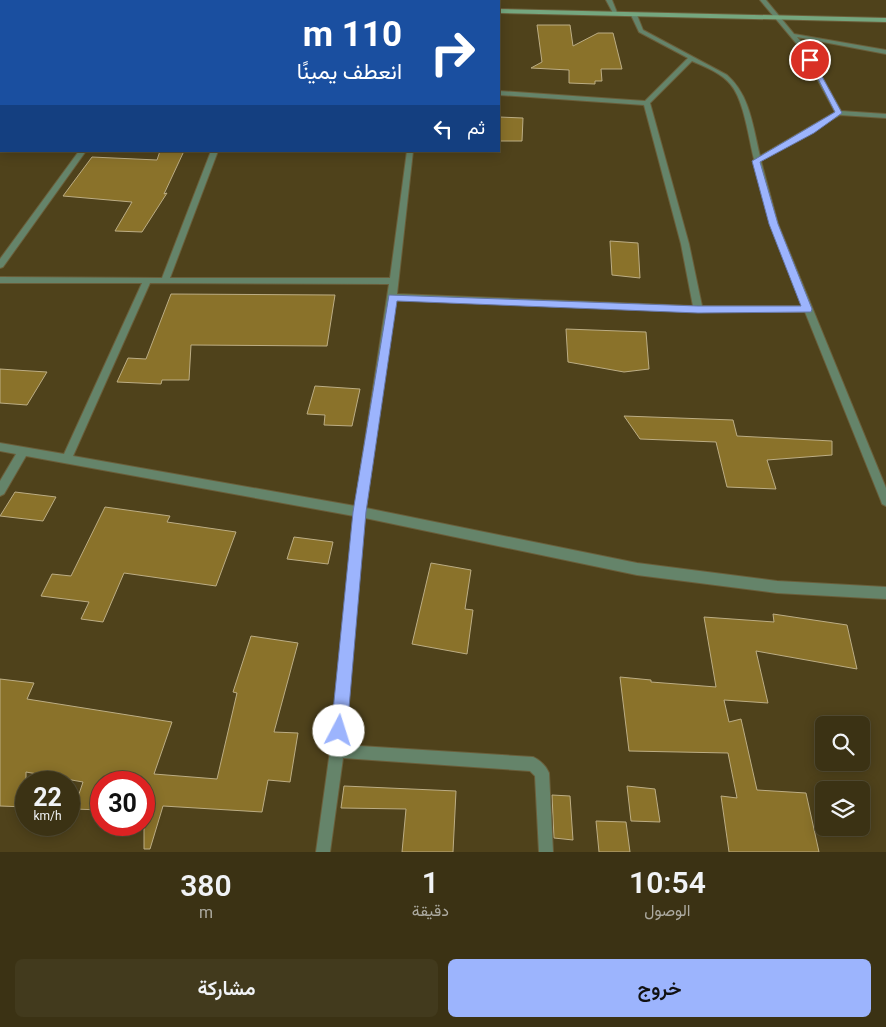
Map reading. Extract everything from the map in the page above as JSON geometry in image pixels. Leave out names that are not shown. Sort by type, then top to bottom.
[{"type":"street","points":[[143,0],[170,0]]},
{"type":"street","points":[[609,0],[616,14]]},
{"type":"street","points":[[763,0],[776,18],[793,35],[810,60],[839,113]]},
{"type":"street","points":[[500,11],[886,20]]},
{"type":"street","points":[[634,15],[641,31],[725,76],[734,84],[742,98],[756,161],[774,224],[886,501]]},
{"type":"street","points":[[793,35],[886,52]]},
{"type":"street","points":[[500,93],[646,102],[692,58]]},
{"type":"street","points":[[646,102],[685,244],[698,309]]},
{"type":"street","points":[[756,161],[811,131],[839,113],[886,116]]},
{"type":"street","points":[[0,265],[82,152]]},
{"type":"street","points":[[165,280],[215,152]]},
{"type":"street","points":[[323,852],[337,751],[360,512],[392,297],[410,152]]},
{"type":"street","points":[[0,280],[394,281]]},
{"type":"street","points":[[66,460],[147,281]]},
{"type":"street","points":[[392,297],[698,309],[807,309]]},
{"type":"street","points":[[0,447],[360,512],[637,569],[777,587],[886,593]]},
{"type":"street","points":[[0,491],[23,451]]},
{"type":"street","points":[[337,751],[533,764],[542,773],[546,852]]},
{"type":"building","points":[[537,25],[570,25],[573,46],[598,33],[613,33],[622,69],[601,69],[602,81],[595,81],[595,84],[569,83],[569,70],[531,68],[542,62]]},
{"type":"building","points":[[500,117],[523,118],[522,141],[500,141]]},
{"type":"building","points":[[160,152],[184,152],[164,194],[167,193],[142,232],[115,231],[132,202],[63,196],[92,157],[157,160]]},
{"type":"building","points":[[610,241],[638,243],[640,278],[612,275]]},
{"type":"building","points":[[171,294],[335,295],[327,346],[191,345],[189,380],[162,380],[161,384],[117,382],[128,358],[146,359]]},
{"type":"building","points":[[566,329],[646,332],[649,369],[624,372],[568,362]]},
{"type":"building","points":[[0,369],[47,372],[27,405],[0,403]]},
{"type":"building","points":[[315,386],[360,389],[352,426],[324,425],[325,415],[307,414]]},
{"type":"building","points":[[624,416],[733,420],[737,436],[832,441],[832,455],[767,460],[776,489],[727,487],[716,442],[640,439]]},
{"type":"building","points":[[15,492],[56,497],[43,521],[0,516]]},
{"type":"building","points":[[105,507],[170,516],[167,522],[236,532],[216,586],[124,573],[103,622],[81,619],[89,602],[41,596],[52,574],[71,576]]},
{"type":"building","points":[[294,537],[333,542],[328,564],[287,559]]},
{"type":"building","points":[[431,563],[471,570],[465,609],[473,610],[467,654],[412,644]]},
{"type":"building","points":[[773,614],[847,625],[857,669],[756,651],[768,703],[724,700],[729,722],[741,719],[757,790],[806,793],[819,852],[729,852],[721,796],[737,798],[728,753],[629,751],[620,677],[651,680],[651,682],[716,687],[704,617],[774,622]]},
{"type":"building","points":[[251,636],[298,643],[274,732],[298,733],[290,782],[268,780],[262,812],[163,806],[155,832],[155,774],[217,779],[237,693],[233,692]]},
{"type":"building","points":[[0,679],[34,683],[27,699],[172,722],[155,771],[90,771],[90,810],[80,809],[80,791],[83,782],[80,781],[80,771],[15,771],[15,807],[0,806]]},
{"type":"building","points":[[344,786],[456,791],[453,852],[402,852],[406,809],[341,808]]},
{"type":"building","points":[[627,786],[655,789],[660,822],[631,821]]},
{"type":"building","points":[[552,795],[570,796],[573,840],[554,838]]},
{"type":"building","points":[[596,821],[626,822],[630,852],[599,852]]},
{"type":"building","points":[[144,836],[154,836],[150,849],[144,849]]},
{"type":"route","points":[[339,731],[360,512],[392,297],[698,309],[807,309],[774,224],[756,161],[811,131],[839,113],[810,60]]}]
